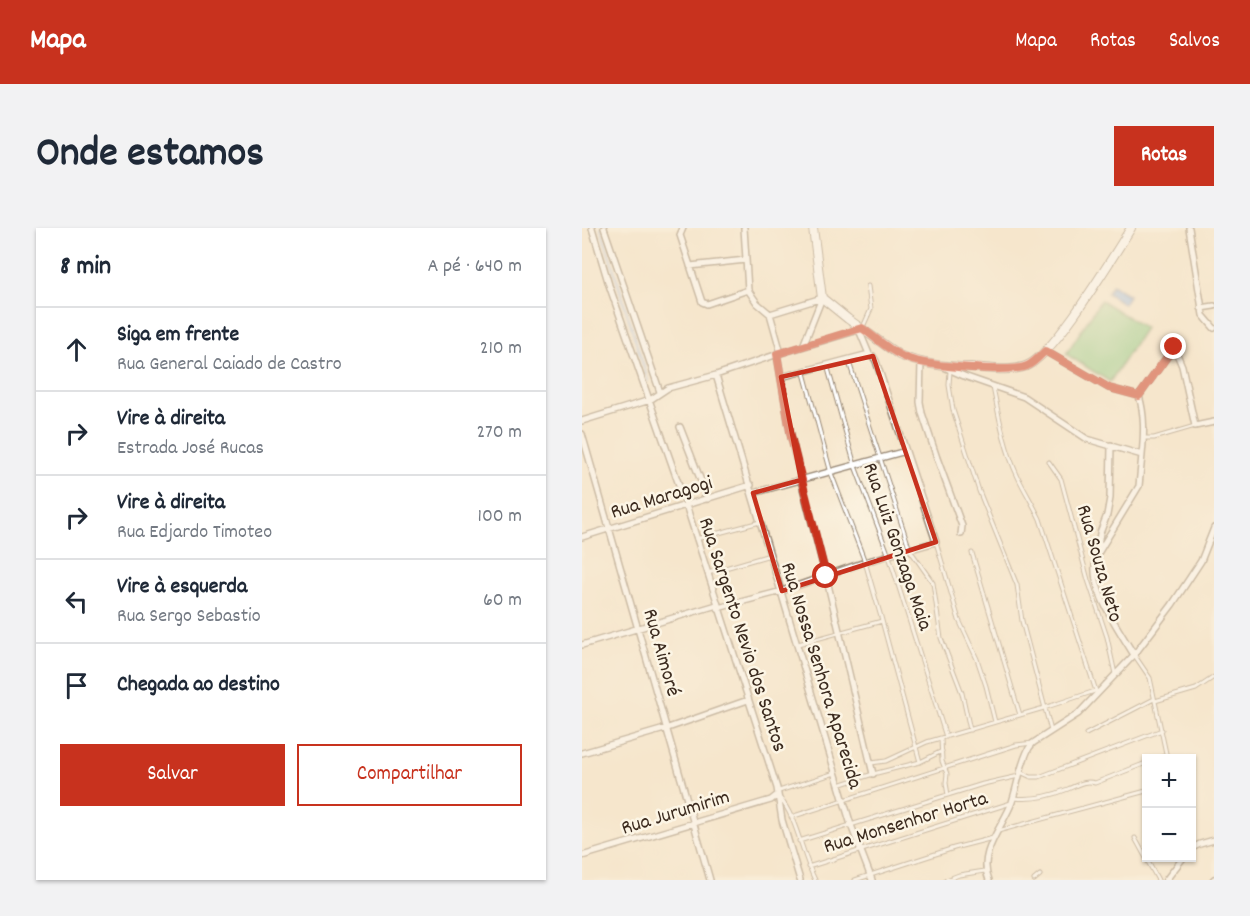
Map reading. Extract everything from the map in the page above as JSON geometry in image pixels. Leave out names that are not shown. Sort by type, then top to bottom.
[{"type":"street","name":"Rua Sargento Nevio dos Santos","points":[[592,228],[609,285],[686,505],[777,794],[782,820],[800,880]]},
{"type":"street","points":[[604,228],[660,392]]},
{"type":"street","points":[[683,228],[680,235],[702,302],[705,304],[748,290]]},
{"type":"street","points":[[744,228],[748,290],[757,303],[770,314],[801,480],[873,774]]},
{"type":"street","points":[[804,346],[822,298],[813,228]]},
{"type":"street","points":[[946,368],[1020,368],[1032,363],[1072,318],[1131,228]]},
{"type":"street","points":[[1189,228],[1201,308],[1205,319],[1214,328]]},
{"type":"street","points":[[690,266],[747,260]]},
{"type":"street","points":[[770,314],[822,298]]},
{"type":"street","points":[[822,298],[860,329],[899,355],[946,368],[1023,397],[1087,439],[1142,455]]},
{"type":"street","points":[[1201,308],[1214,306]]},
{"type":"street","points":[[582,421],[650,400],[668,388],[860,329]]},
{"type":"street","points":[[582,645],[782,591],[865,562],[936,542],[876,361],[867,355],[860,329]]},
{"type":"street","points":[[1139,396],[1174,347],[1182,366],[1195,426],[1214,422]]},
{"type":"street","points":[[1045,351],[1109,388],[1139,396]]},
{"type":"street","points":[[781,377],[867,355]]},
{"type":"street","points":[[921,362],[922,413],[962,526],[961,534]]},
{"type":"street","name":"Rua Nossa Senhora Aparecida","points":[[716,375],[851,825],[871,877]]},
{"type":"street","points":[[1096,555],[1139,486],[1144,438],[1142,405],[1139,396]]},
{"type":"street","points":[[680,427],[708,499]]},
{"type":"street","name":"Rua Aimoré","points":[[582,434],[710,880]]},
{"type":"street","points":[[1111,445],[1110,498],[1100,533],[1094,567],[1097,586],[1134,655]]},
{"type":"street","points":[[753,493],[906,451]]},
{"type":"street","name":"Rua Maragogi","points":[[582,537],[751,486]]},
{"type":"street","points":[[989,880],[985,871],[993,838],[1012,800],[1025,756],[1033,743],[1078,714],[1134,655],[1172,605],[1201,561],[1214,528]]},
{"type":"street","points":[[582,753],[668,728],[748,700]]},
{"type":"street","name":"Rua Jurumirim","points":[[582,856],[771,801],[777,794]]},
{"type":"street","points":[[1196,846],[1214,840]]},
{"type":"street","points":[[1166,880],[1180,862]]},
{"type":"lane","points":[[860,329],[868,321],[871,309],[868,286]]},
{"type":"lane","points":[[849,359],[910,550],[933,582],[941,638],[962,693],[970,730]]},
{"type":"lane","name":"Rua Luiz Gonzaga Maia","points":[[827,365],[855,466],[888,556],[946,737]]},
{"type":"lane","points":[[946,368],[953,410],[980,491],[1017,585],[1022,621],[1052,731]]},
{"type":"lane","points":[[803,371],[831,473],[865,562],[920,762]]},
{"type":"lane","points":[[870,764],[886,761],[915,747],[946,737],[1097,692],[1040,519],[1018,478],[1009,454],[993,385]]},
{"type":"lane","points":[[1144,438],[1154,438],[1195,426]]},
{"type":"lane","name":"Rua Souza Neto","points":[[1049,462],[1061,479],[1088,580],[1107,637],[1116,676]]},
{"type":"lane","points":[[696,539],[760,522]]},
{"type":"lane","points":[[936,542],[959,620],[977,659],[986,686],[995,723]]},
{"type":"lane","points":[[972,553],[1020,715]]},
{"type":"lane","points":[[707,573],[770,555]]},
{"type":"lane","points":[[798,644],[882,621]]},
{"type":"lane","points":[[1134,655],[1150,678],[1166,754]]},
{"type":"lane","points":[[1086,734],[1155,700],[1196,689],[1214,677]]},
{"type":"lane","points":[[799,841],[1019,774],[1039,777],[1162,730]]},
{"type":"lane","points":[[940,739],[944,769],[947,774],[948,795]]},
{"type":"lane","points":[[791,817],[1016,745],[1033,743]]},
{"type":"lane","points":[[839,785],[920,762],[942,751]]},
{"type":"lane","name":"Rua Monsenhor Horta","points":[[808,867],[1012,800],[1041,797],[1087,781],[1095,783],[1142,765]]},
{"type":"lane","points":[[815,880],[808,867],[791,817],[777,794],[836,773]]},
{"type":"lane","points":[[996,832],[1142,792]]},
{"type":"lane","points":[[855,880],[993,838]]},
{"type":"lane","points":[[1135,838],[1158,880]]},
{"type":"lane","points":[[946,880],[966,873],[985,871]]},
{"type":"lane","points":[[1034,880],[1040,875]]},
{"type":"highlighted area","points":[[873,356],[936,542],[782,591],[753,493],[801,480],[781,377]]},
{"type":"green space","points":[[1101,300],[1145,328],[1110,382],[1066,354]]},
{"type":"water","points":[[1112,285],[1129,295],[1124,304],[1107,293]]},
{"type":"waterway","points":[[601,228],[648,381]]},
{"type":"route","points":[[826,576],[791,437],[777,354],[862,328],[899,355],[943,366],[1020,368],[1032,363],[1045,351],[1094,381],[1118,392],[1139,396],[1174,347]]}]
